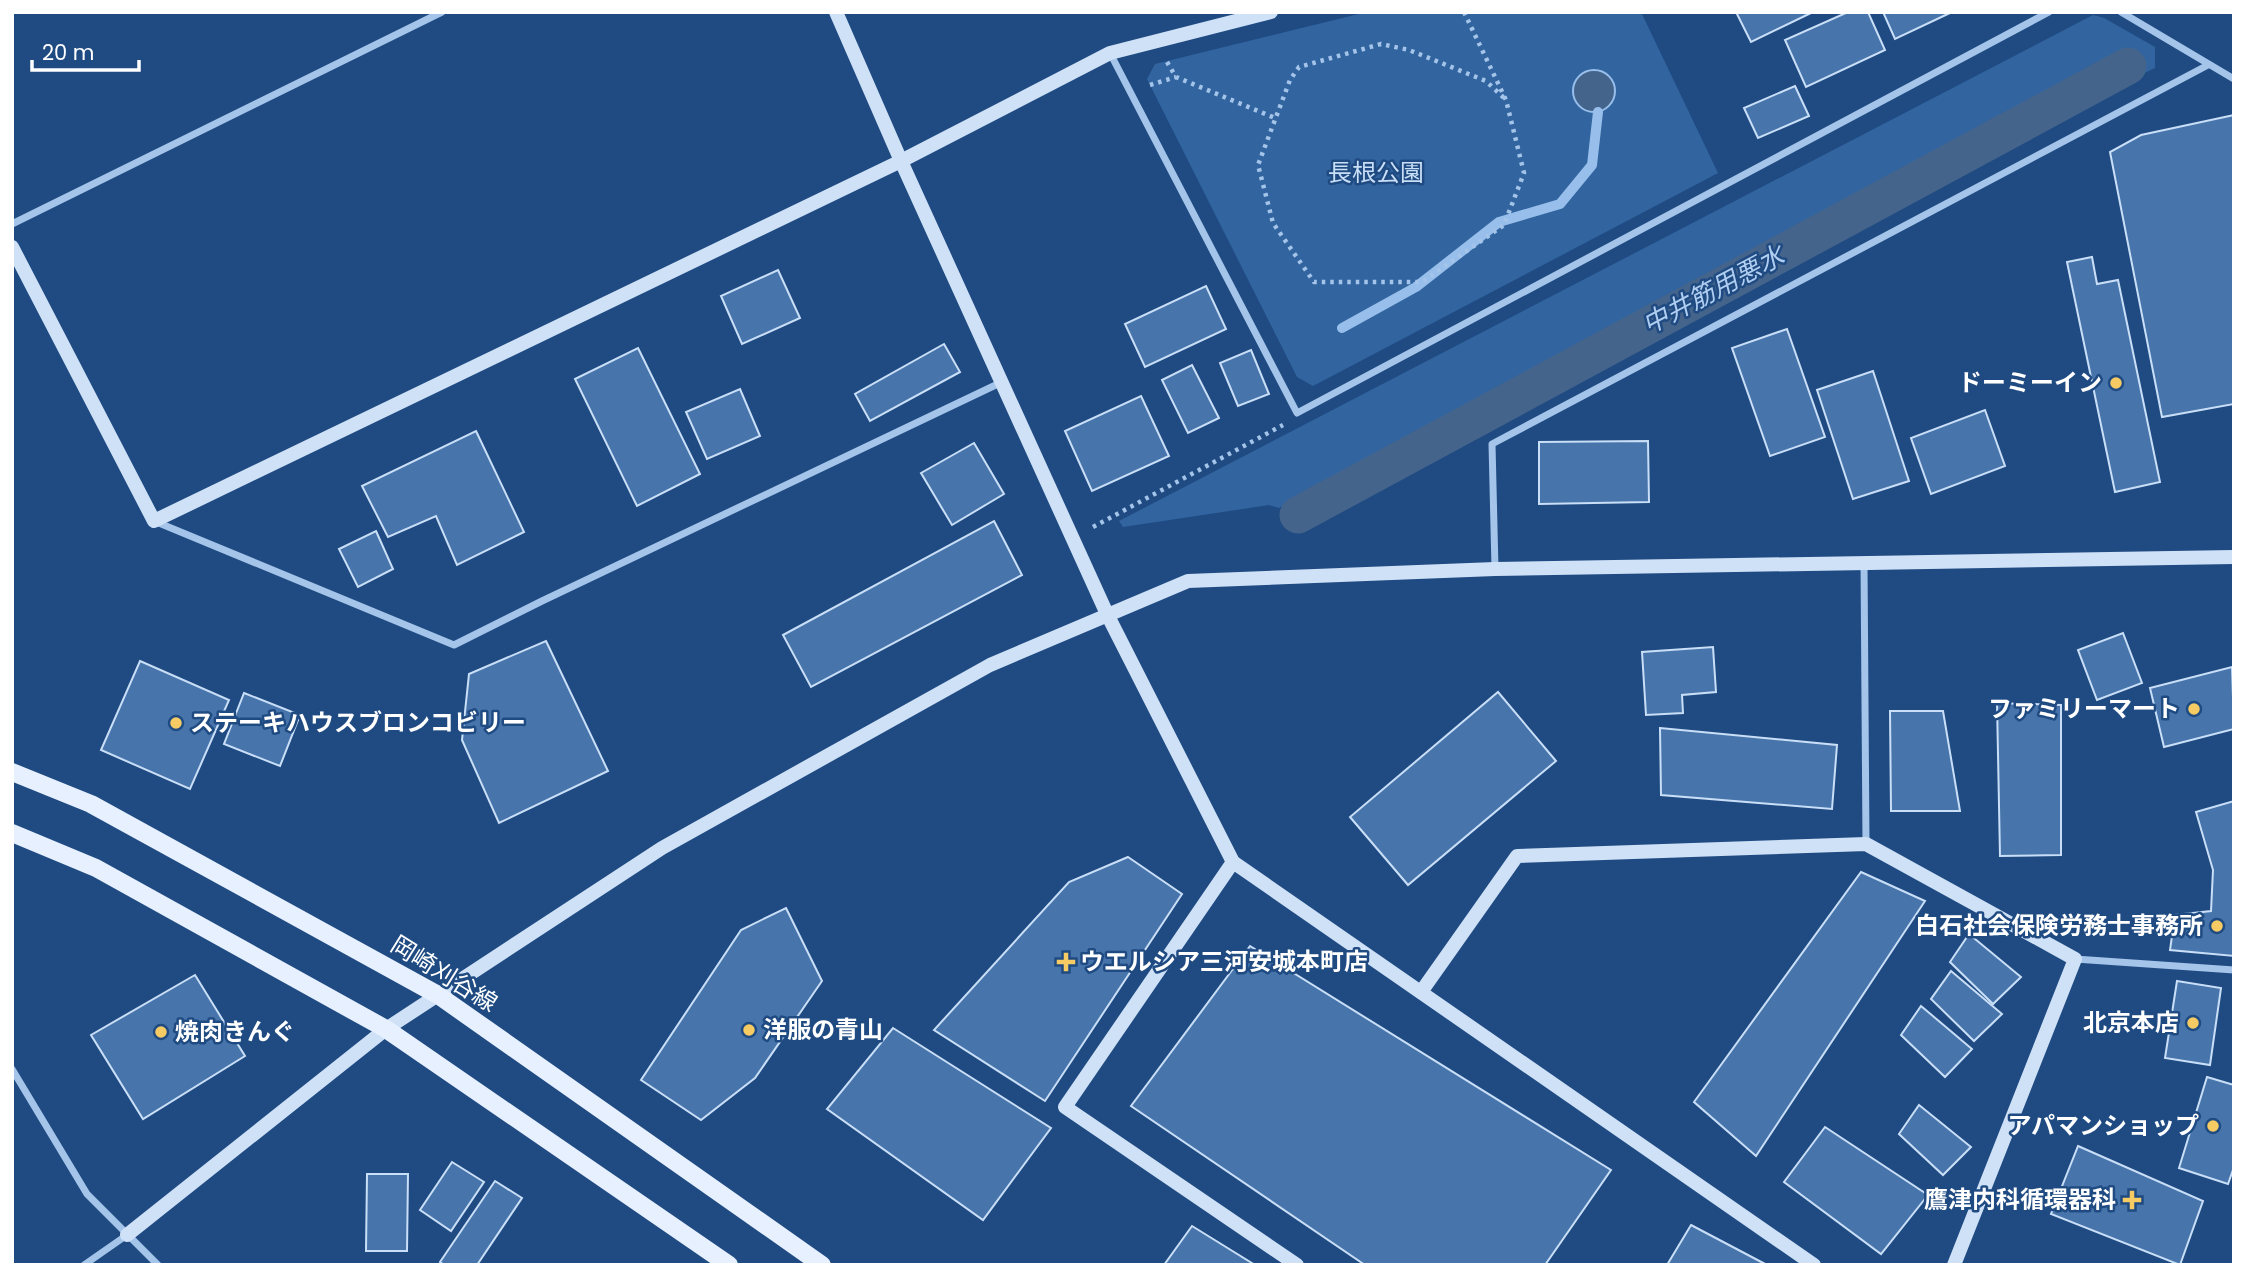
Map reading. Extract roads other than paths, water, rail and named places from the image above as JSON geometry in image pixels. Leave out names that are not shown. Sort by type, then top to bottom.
[{"type":"main road","name":"岡崎刈谷線","points":[[12,772],[91,804],[438,995],[822,1265]]},
{"type":"main road","points":[[12,833],[96,868],[387,1029],[729,1265]]},
{"type":"street","points":[[12,224],[442,12]]},
{"type":"street","points":[[836,12],[1107,614],[1234,862],[1814,1265]]},
{"type":"street","points":[[154,521],[901,161],[1110,53],[1271,12]]},
{"type":"street","points":[[1110,53],[1297,413],[2049,12]]},
{"type":"street","points":[[2121,12],[2234,79]]},
{"type":"street","points":[[1495,569],[1492,444],[2208,65]]},
{"type":"street","points":[[12,247],[154,521],[454,645],[1003,382]]},
{"type":"street","points":[[83,1265],[127,1235],[387,1029],[662,848],[990,665],[1188,581],[1495,569],[2234,557]]},
{"type":"street","points":[[1864,562],[1866,844]]},
{"type":"street","points":[[1421,992],[1517,856],[1866,844],[2075,959],[2234,970]]},
{"type":"street","points":[[1234,862],[1065,1107],[1297,1265]]},
{"type":"street","points":[[1954,1265],[2075,959]]},
{"type":"street","points":[[12,1069],[87,1194],[158,1265]]},
{"type":"waterway","name":"中井筋用悪水","points":[[1298,515],[2128,66]]},
{"type":"waterway","points":[[1342,328],[1416,287],[1499,222],[1560,204],[1592,165],[1598,112]]},
{"type":"place","name":"ドーミーイン","points":[[2116,383]]},
{"type":"place","name":"ファミリーマート","points":[[2194,709]]},
{"type":"place","name":"ステーキハウスブロンコビリー","points":[[176,723]]},
{"type":"place","name":"白石社会保険労務士事務所","points":[[2217,926]]},
{"type":"place","name":"ウエルシア三河安城本町店","points":[[1066,962]]},
{"type":"place","name":"北京本店","points":[[2193,1023]]},
{"type":"place","name":"洋服の青山","points":[[749,1030]]},
{"type":"place","name":"焼肉きんぐ","points":[[161,1032]]},
{"type":"place","name":"アパマンショップ","points":[[2213,1126]]},
{"type":"place","name":"鷹津内科循環器科","points":[[2132,1200]]},
{"type":"park label","name":"長根公園","points":[[1376,173]]}]
